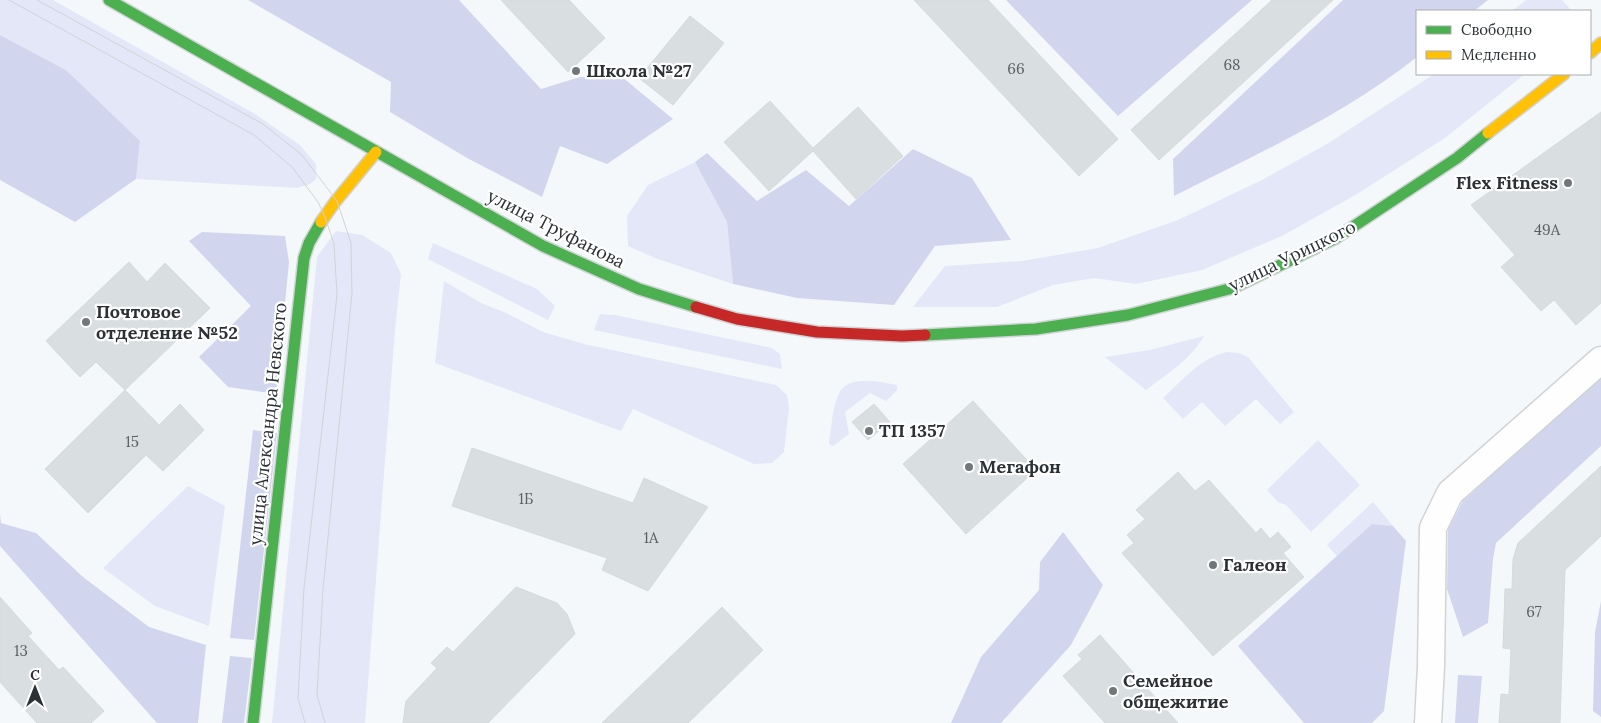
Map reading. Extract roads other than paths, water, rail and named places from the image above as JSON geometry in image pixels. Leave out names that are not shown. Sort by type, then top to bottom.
[{"type":"street","name":"улица Труфанова","points":[[109,0],[543,246],[639,289],[737,320],[817,332],[885,335],[1036,329]]},
{"type":"street","points":[[1591,52],[1601,43]]},
{"type":"street","name":"улица Урицкого","points":[[1036,329],[1128,315],[1233,288],[1302,255],[1336,238],[1457,158],[1563,75]]},
{"type":"street","name":"улица Александра Невского","points":[[253,723],[284,422],[304,258],[308,245],[318,227],[376,152]]},
{"type":"street","points":[[1428,723],[1431,666],[1433,528],[1450,493],[1601,360]]},
{"type":"tram line","points":[[9,0],[254,135],[292,167],[318,202],[325,217],[334,244],[337,295],[304,588],[298,698],[305,723]]},
{"type":"tram line","points":[[37,0],[263,124],[302,155],[337,201],[351,243],[352,293],[323,589],[317,695],[325,723]]},
{"type":"place","name":"Школа №27","points":[[576,71]]},
{"type":"place","name":"Flex Fitness","points":[[1568,183]]},
{"type":"place","name":"Почтовое отделение №52","points":[[86,322]]},
{"type":"place","name":"ТП 1357","points":[[869,431]]},
{"type":"place","name":"Мегафон","points":[[969,467]]},
{"type":"place","name":"Галеон","points":[[1213,565]]},
{"type":"place","name":"Семейное общежитие","points":[[1113,691]]}]
